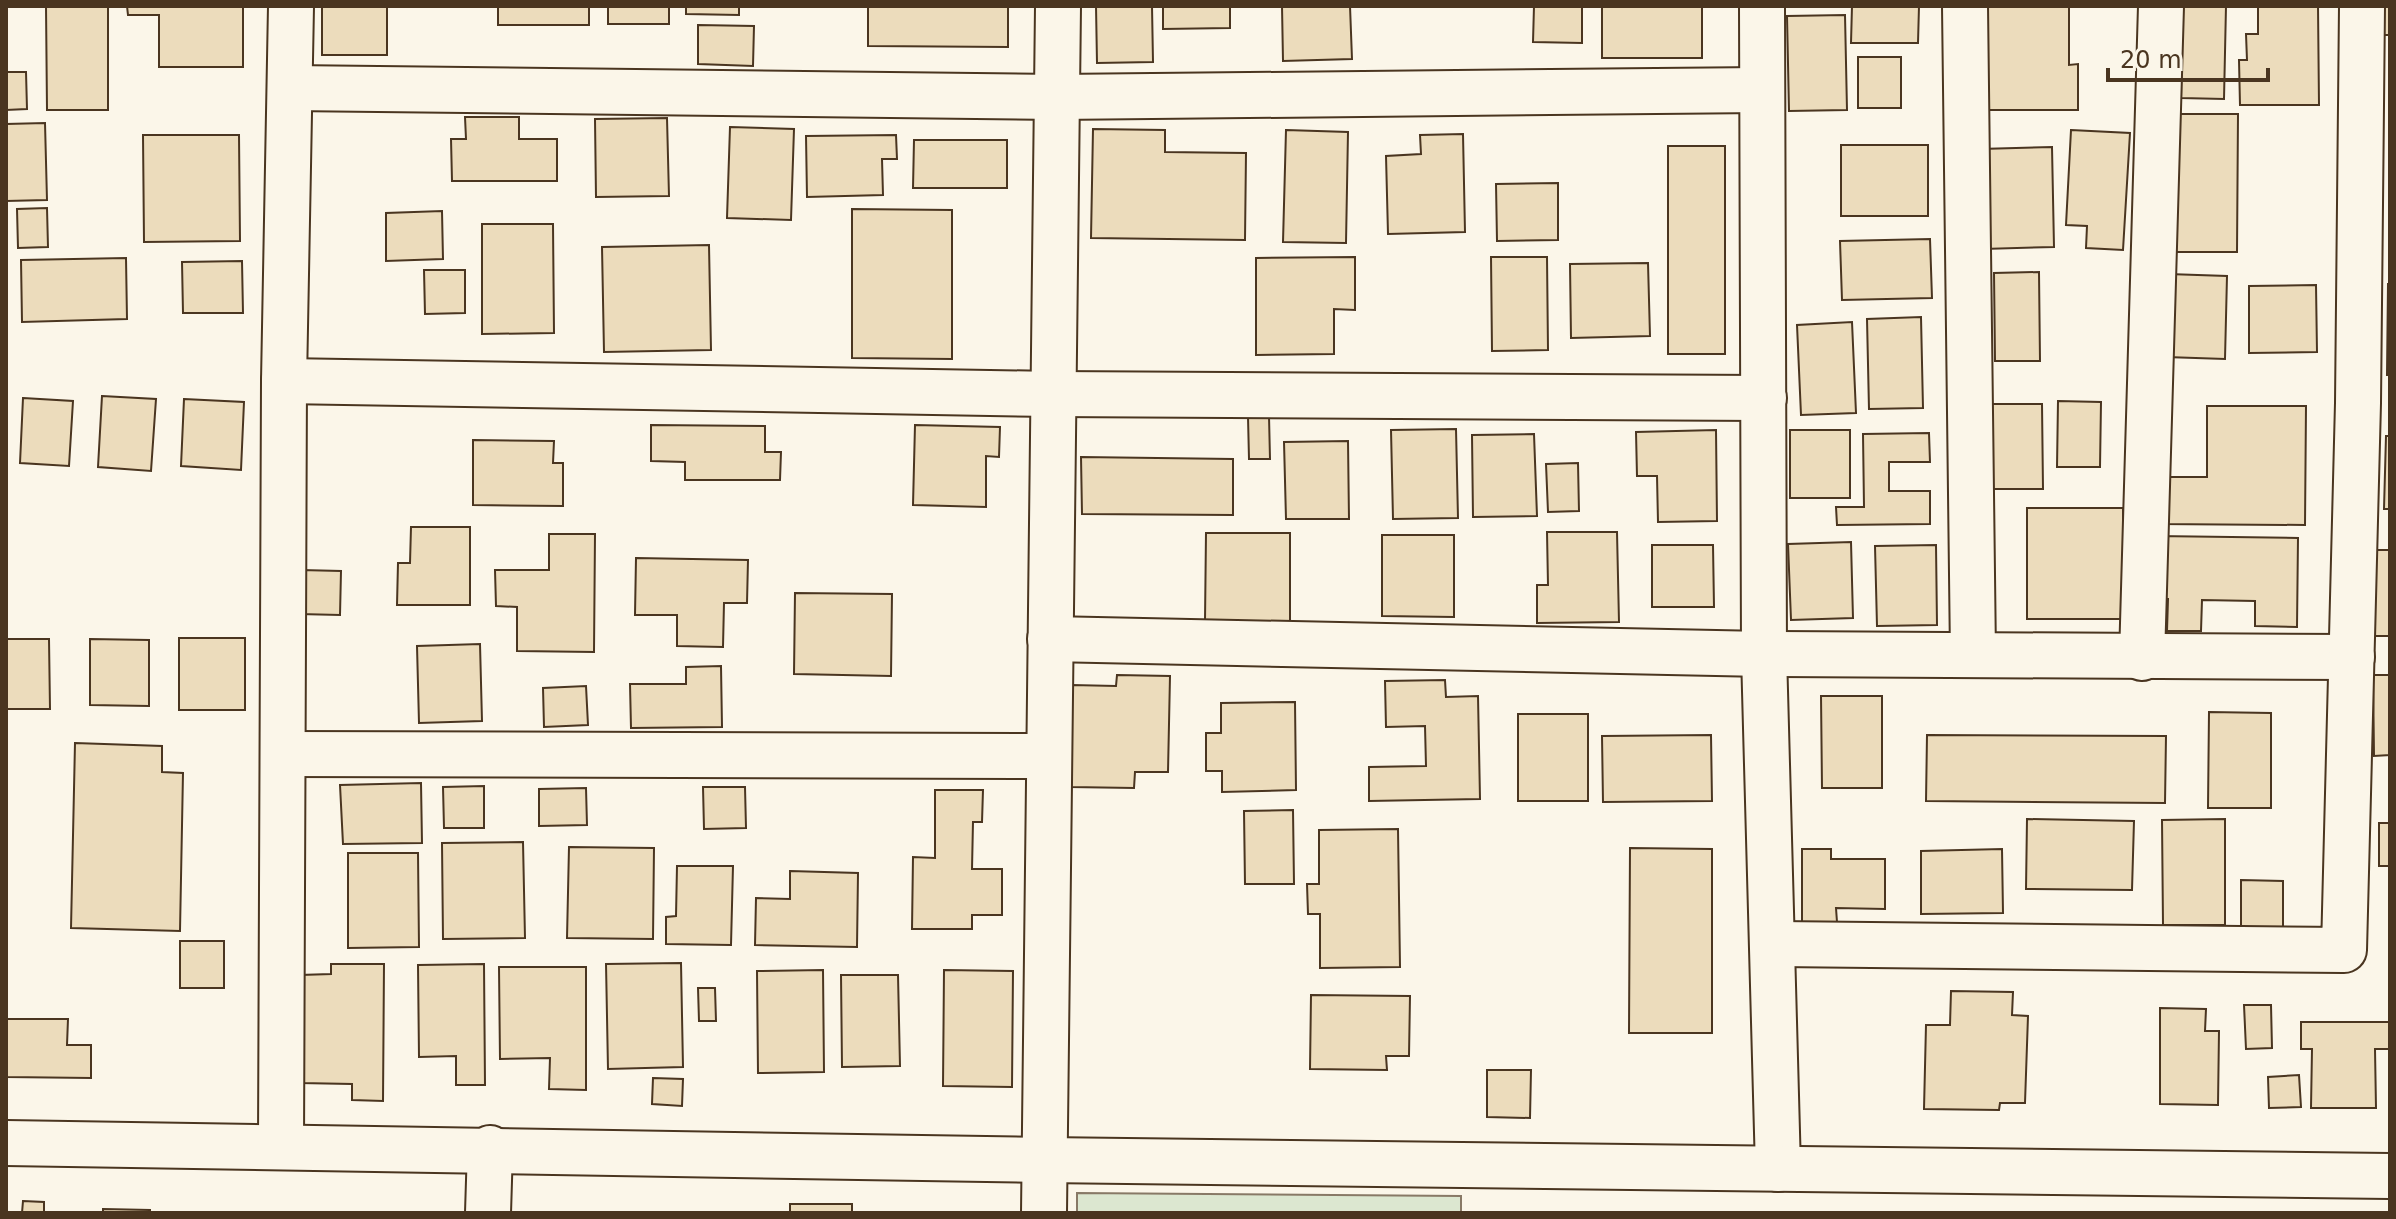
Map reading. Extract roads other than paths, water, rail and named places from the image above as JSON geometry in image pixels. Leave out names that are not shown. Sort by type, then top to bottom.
[{"type":"street","points":[[281,1145],[284,381],[291,6]]},
{"type":"street","points":[[1044,1213],[1058,6]]},
{"type":"street","points":[[1762,6],[1764,654],[1778,1169]]},
{"type":"street","points":[[1965,6],[1973,655]]},
{"type":"street","points":[[2142,658],[2161,6]]},
{"type":"street","points":[[1774,944],[2344,950],[2352,657],[2374,403],[2362,6]]},
{"type":"street","points":[[290,88],[1057,97],[1762,90]]},
{"type":"street","points":[[284,381],[1053,394],[1764,398]]},
{"type":"street","points":[[1050,639],[1764,654],[2352,657]]},
{"type":"street","points":[[283,754],[1049,756]]},
{"type":"street","points":[[6,1143],[490,1148],[1044,1160],[2390,1176]]},
{"type":"street","points":[[488,1213],[490,1148]]}]
